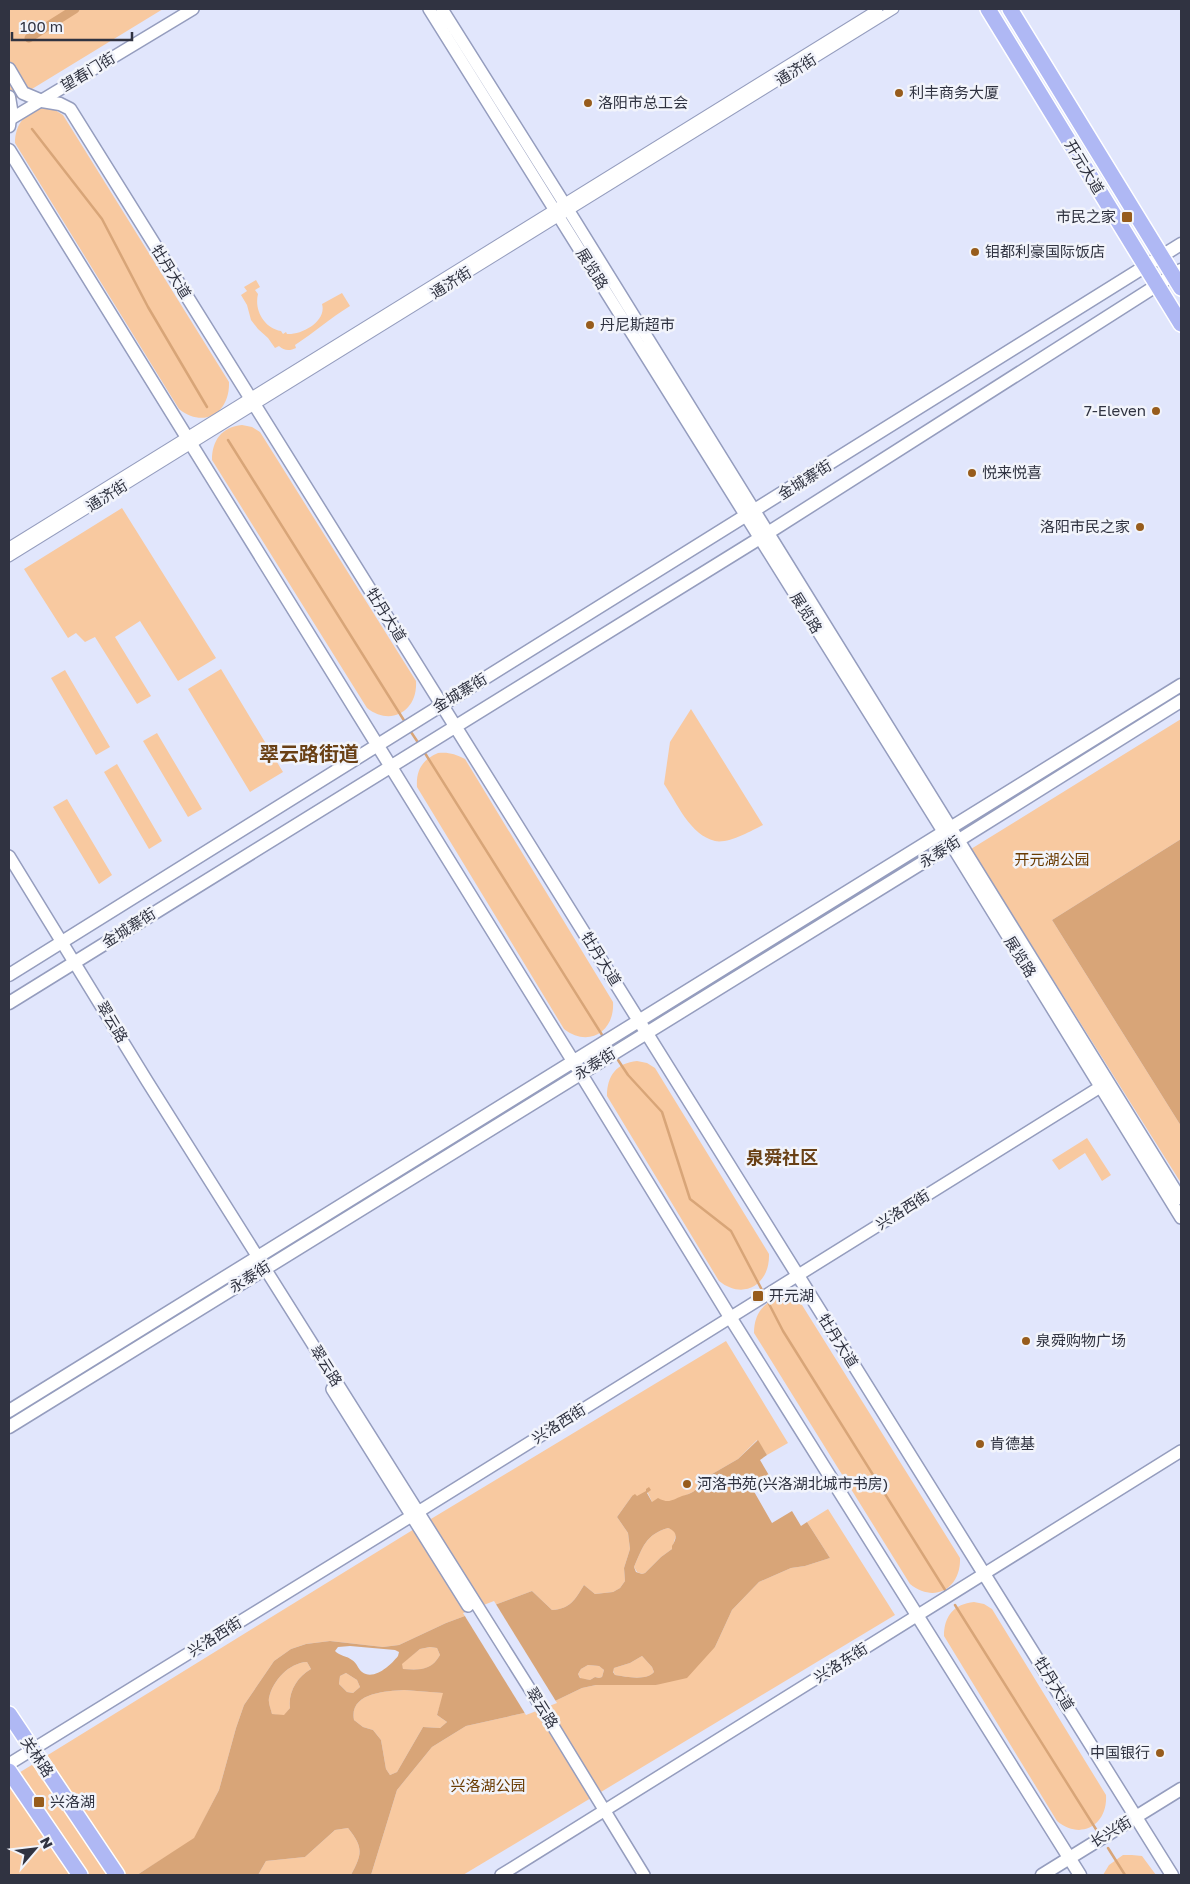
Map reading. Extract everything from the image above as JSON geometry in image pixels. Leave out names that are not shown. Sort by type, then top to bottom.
[{"type":"main road","name":"开元大道","points":[[988,9],[1181,324]]},
{"type":"main road","name":"开元大道","points":[[1010,9],[1162,256],[1179,278]]},
{"type":"main road","points":[[9,68],[23,93],[36,99]]},
{"type":"main road","points":[[9,96],[10,117]]},
{"type":"main road","name":"牡丹大道","points":[[36,99],[60,104],[70,109],[1172,1875]]},
{"type":"main road","points":[[9,150],[581,1073],[728,1314],[1074,1866]]},
{"type":"main road","name":"金城寨街","points":[[9,975],[442,704],[751,514],[1181,244]]},
{"type":"main road","name":"金城寨街","points":[[9,1003],[764,535],[1157,286],[1179,278]]},
{"type":"main road","name":"永泰街","points":[[9,1411],[1181,685]]},
{"type":"main road","name":"永泰街","points":[[9,1427],[956,843],[1181,701]]},
{"type":"main road","name":"关林路","points":[[9,1714],[117,1875]]},
{"type":"main road","name":"关林路","points":[[9,1771],[77,1870]]},
{"type":"main road","name":"长兴街","points":[[1056,1875],[1074,1866],[1181,1789]]},
{"type":"main road","name":"长兴街","points":[[1138,1820],[1181,1798]]},
{"type":"main road","name":"长兴街","points":[[1042,1875],[1074,1866]]},
{"type":"street","name":"望春门街","points":[[10,117],[178,9]]},
{"type":"street","name":"望春门街","points":[[36,99],[193,9]]},
{"type":"street","name":"展览路","points":[[429,9],[562,209]]},
{"type":"street","name":"展览路","points":[[442,9],[562,209],[1103,1081],[1181,1199]]},
{"type":"street","name":"通济街","points":[[9,547],[253,402],[878,9]]},
{"type":"street","name":"通济街","points":[[562,209],[894,9]]},
{"type":"street","name":"通济街","points":[[9,558],[188,441]]},
{"type":"street","name":"翠云路","points":[[9,856],[72,964],[550,1729],[603,1816],[635,1875]]},
{"type":"street","name":"翠云路","points":[[9,869],[60,944]]},
{"type":"street","name":"展览路","points":[[1103,1081],[1181,1218]]},
{"type":"street","name":"兴洛西街","points":[[9,1764],[31,1747],[413,1512],[1103,1081]]},
{"type":"street","name":"兴洛东街","points":[[986,1577],[1181,1451]]},
{"type":"street","name":"兴洛东街","points":[[514,1875],[603,1816],[920,1618],[1181,1459]]},
{"type":"street","name":"兴洛西街","points":[[9,1756],[31,1747]]},
{"type":"street","name":"翠云路","points":[[603,1816],[644,1875]]},
{"type":"street","name":"兴洛东街","points":[[501,1875],[603,1816]]},
{"type":"green space","points":[[163,9],[9,103],[9,10]]},
{"type":"green space","points":[[39,109],[55,110],[63,115],[229,382],[225,402],[214,415],[198,418],[188,415],[179,409],[15,143],[17,130],[23,119]]},
{"type":"green space","points":[[256,280],[260,287],[255,290],[258,294],[259,312],[265,322],[283,334],[286,332],[287,334],[293,334],[312,326],[321,316],[322,304],[342,293],[350,306],[295,345],[296,348],[285,350],[279,346],[275,348],[251,320],[247,305],[241,295],[247,291],[244,287]]},
{"type":"green space","points":[[242,425],[252,427],[260,432],[416,681],[413,701],[401,713],[394,716],[385,716],[376,714],[367,708],[212,460],[214,446],[219,436],[229,428]]},
{"type":"green space","points":[[122,508],[216,658],[178,681],[140,621],[115,637],[151,696],[137,704],[95,637],[85,642],[76,633],[68,638],[24,569]]},
{"type":"green space","points":[[221,669],[283,772],[250,792],[188,689]]},
{"type":"green space","points":[[65,670],[110,747],[96,755],[51,678]]},
{"type":"green space","points":[[691,709],[763,825],[733,839],[715,841],[706,838],[698,832],[679,809],[664,784],[670,742]]},
{"type":"green space","name":"开元湖公园","points":[[1181,719],[1181,839],[1052,920],[1181,1126],[1181,1183],[971,849]]},
{"type":"green space","points":[[157,733],[202,809],[188,817],[143,741]]},
{"type":"green space","points":[[438,753],[452,754],[465,759],[613,1002],[610,1022],[598,1034],[591,1037],[582,1037],[573,1035],[564,1029],[417,787],[421,766]]},
{"type":"green space","points":[[117,764],[162,841],[149,849],[104,772]]},
{"type":"green space","points":[[67,799],[112,875],[99,884],[53,807]]},
{"type":"green space","points":[[637,1061],[647,1063],[655,1068],[769,1254],[765,1274],[754,1286],[738,1289],[728,1287],[719,1281],[607,1096],[607,1089],[614,1071],[624,1064]]},
{"type":"green space","points":[[1087,1138],[1111,1175],[1102,1181],[1085,1153],[1059,1170],[1052,1160]]},
{"type":"green space","points":[[777,1299],[794,1300],[802,1305],[960,1558],[956,1578],[945,1590],[928,1593],[910,1584],[754,1333],[756,1319],[762,1309]]},
{"type":"green space","points":[[726,1341],[788,1443],[767,1455],[757,1440],[738,1459],[700,1481],[695,1491],[671,1502],[652,1502],[647,1491],[637,1497],[632,1496],[617,1517],[628,1533],[630,1549],[624,1568],[625,1581],[620,1588],[613,1592],[595,1594],[584,1585],[568,1606],[552,1610],[532,1591],[446,1623],[399,1645],[383,1647],[330,1641],[306,1644],[291,1649],[274,1661],[244,1705],[219,1790],[194,1839],[137,1875],[9,1875],[9,1779],[411,1531]]},
{"type":"green space","name":"兴洛湖公园","points":[[828,1509],[895,1615],[463,1875],[371,1875],[397,1790],[432,1747],[466,1726],[524,1713],[582,1688],[596,1685],[656,1685],[715,1647],[732,1610],[759,1582],[791,1568],[805,1566],[830,1558],[807,1522]]},
{"type":"green space","points":[[668,1528],[674,1530],[676,1535],[672,1549],[645,1573],[637,1572],[634,1567],[646,1543],[654,1534]]},
{"type":"green space","points":[[974,1602],[984,1604],[992,1609],[1106,1795],[1103,1815],[1091,1827],[1075,1830],[1057,1821],[944,1636],[948,1617],[952,1612],[961,1605]]},
{"type":"green space","points":[[437,1648],[440,1655],[433,1664],[420,1669],[403,1669],[401,1664],[420,1649]]},
{"type":"green space","points":[[642,1656],[652,1667],[654,1672],[651,1675],[636,1678],[615,1675],[614,1668],[630,1663]]},
{"type":"green space","points":[[307,1662],[311,1669],[294,1685],[290,1696],[290,1708],[284,1716],[272,1714],[269,1698],[278,1679],[288,1669]]},
{"type":"green space","points":[[588,1665],[599,1666],[604,1670],[602,1677],[595,1677],[590,1680],[581,1679],[578,1674],[581,1669]]},
{"type":"green space","points":[[346,1673],[357,1680],[360,1687],[353,1693],[347,1692],[339,1684],[340,1676]]},
{"type":"green space","points":[[404,1690],[444,1693],[437,1715],[447,1722],[440,1728],[423,1727],[397,1772],[390,1775],[386,1769],[381,1740],[373,1730],[363,1727],[354,1720],[354,1711],[357,1704],[370,1695]]},
{"type":"green space","points":[[348,1828],[357,1841],[360,1851],[351,1875],[258,1875],[266,1861],[305,1857],[335,1830]]},
{"type":"green space","points":[[1123,1855],[1142,1856],[1156,1875],[1103,1875],[1109,1865]]},
{"type":"shaded area","points":[[1181,839],[1181,1126],[1052,920]]},
{"type":"shaded area","points":[[758,1440],[767,1455],[760,1460],[770,1477],[752,1488],[772,1523],[792,1511],[801,1526],[807,1522],[830,1558],[805,1566],[791,1568],[759,1582],[732,1610],[715,1647],[687,1678],[656,1685],[596,1685],[582,1688],[524,1713],[466,1726],[432,1747],[397,1790],[371,1875],[351,1875],[360,1851],[357,1841],[348,1828],[335,1830],[305,1857],[266,1861],[258,1875],[137,1875],[194,1838],[219,1790],[244,1705],[274,1661],[291,1649],[306,1644],[330,1641],[383,1647],[399,1645],[446,1623],[532,1591],[552,1610],[568,1606],[584,1585],[595,1594],[613,1592],[620,1588],[625,1581],[624,1568],[630,1549],[628,1533],[617,1517],[632,1496],[635,1494],[637,1496],[649,1487],[651,1490],[647,1493],[652,1502],[658,1498],[665,1501],[673,1500],[694,1491],[700,1481],[738,1459]],"holes":[[[668,1528],[674,1531],[676,1538],[672,1549],[645,1573],[636,1572],[634,1567],[640,1553],[654,1534]],[[350,1646],[399,1652],[391,1664],[382,1671],[372,1675],[362,1672],[354,1661],[335,1651],[338,1647]],[[437,1648],[440,1655],[429,1667],[403,1669],[402,1664],[420,1649]],[[642,1656],[654,1672],[646,1677],[631,1677],[615,1675],[613,1672],[614,1668],[630,1663]],[[307,1662],[311,1669],[294,1685],[290,1696],[290,1708],[284,1715],[272,1714],[269,1704],[271,1691],[278,1679],[294,1666]],[[588,1665],[599,1666],[604,1670],[602,1677],[595,1677],[590,1680],[580,1678],[578,1674],[581,1669]],[[346,1673],[357,1680],[360,1687],[353,1693],[347,1692],[339,1684],[340,1676]],[[404,1690],[443,1693],[437,1715],[447,1722],[440,1728],[423,1727],[397,1772],[390,1775],[386,1769],[381,1740],[373,1730],[363,1727],[354,1720],[354,1711],[357,1704],[370,1695]]]},
{"type":"pier","points":[[494,1601],[557,1703],[526,1715],[463,1613]]},
{"type":"waterway","points":[[29,38],[75,9]]},
{"type":"waterway","points":[[32,129],[102,219],[148,307],[207,407]]},
{"type":"waterway","points":[[228,440],[405,722]]},
{"type":"waterway","points":[[409,729],[419,744]]},
{"type":"waterway","points":[[423,750],[604,1038]]},
{"type":"waterway","points":[[616,1057],[628,1075],[662,1112],[690,1199],[731,1231],[763,1292]]},
{"type":"waterway","points":[[767,1300],[783,1331],[947,1593]]},
{"type":"waterway","points":[[955,1605],[1099,1834]]},
{"type":"waterway","points":[[1108,1848],[1125,1875]]},
{"type":"place","name":"利丰商务大厦","points":[[899,93]]},
{"type":"place","name":"洛阳市总工会","points":[[588,103]]},
{"type":"place","name":"市民之家","points":[[1127,217]]},
{"type":"place","name":"钼都利豪国际饭店","points":[[975,252]]},
{"type":"place","name":"丹尼斯超市","points":[[590,325]]},
{"type":"place","name":"7-Eleven","points":[[1156,411]]},
{"type":"place","name":"悦来悦喜","points":[[972,473]]},
{"type":"place","name":"洛阳市民之家","points":[[1140,527]]},
{"type":"place","name":"开元湖","points":[[758,1296]]},
{"type":"place","name":"泉舜购物广场","points":[[1026,1341]]},
{"type":"place","name":"肯德基","points":[[980,1444]]},
{"type":"place","name":"河洛书苑(兴洛湖北城市书房)","points":[[687,1484]]},
{"type":"place","name":"中国银行","points":[[1160,1753]]},
{"type":"place","name":"兴洛湖","points":[[39,1802]]},
{"type":"district","name":"翠云路街道","points":[[309,754]]},
{"type":"district","name":"泉舜社区","points":[[782,1158]]}]
